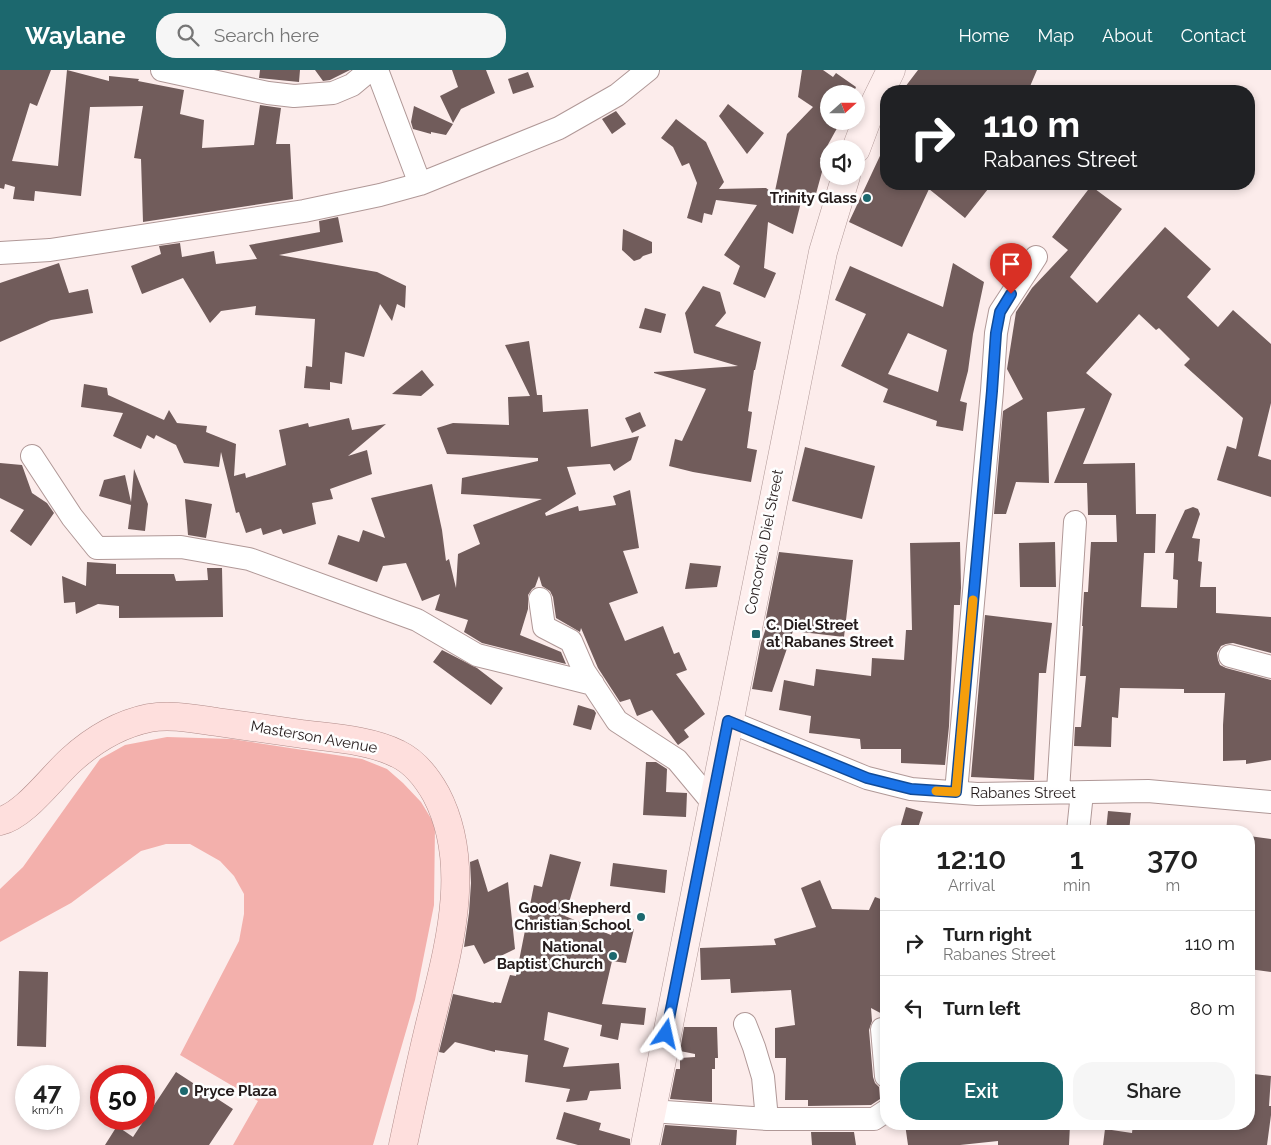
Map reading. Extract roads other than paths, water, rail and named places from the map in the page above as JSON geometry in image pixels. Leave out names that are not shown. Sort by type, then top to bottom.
[{"type":"main road","points":[[884,85],[891,70]]},
{"type":"main road","points":[[859,140],[880,92]]},
{"type":"main road","name":"Concordio Diel Street","points":[[645,1145],[823,252],[843,185]]},
{"type":"main road","name":"Masterson Avenue","points":[[0,821],[5,820],[25,807],[71,760],[98,739],[120,727],[150,718],[179,717],[344,739],[399,754],[417,767],[430,784],[444,809],[451,834],[456,881],[446,954],[403,1145]]},
{"type":"street","points":[[162,70],[191,74],[268,93],[294,96],[333,93],[352,85],[370,70]]},
{"type":"street","points":[[377,70],[420,184]]},
{"type":"street","points":[[0,253],[50,250],[304,211],[380,195],[420,184],[559,128],[617,95],[648,70]]},
{"type":"street","points":[[956,792],[996,333],[1000,312],[1036,258]]},
{"type":"street","points":[[32,456],[72,517],[97,548],[181,547],[249,559],[417,620],[477,655],[593,684]]},
{"type":"street","points":[[1058,791],[1075,522]]},
{"type":"street","points":[[540,599],[544,627],[571,641],[584,671],[617,721],[677,760],[712,802]]},
{"type":"street","points":[[1230,656],[1271,667]]},
{"type":"street","name":"Rabanes Street","points":[[728,721],[867,778],[911,789],[977,794],[1058,791],[1082,793],[1148,791],[1271,802]]},
{"type":"street","points":[[1079,825],[1082,793]]},
{"type":"street","points":[[745,1024],[763,1077],[767,1119]]},
{"type":"street","points":[[651,1111],[767,1119],[874,1119],[880,1115]]},
{"type":"place","name":"Trinity Glass","points":[[867,198]]},
{"type":"place","name":"C. Diel Street at Rabanes Street","points":[[756,634]]},
{"type":"place","name":"Good Shepherd Christian School","points":[[641,917]]},
{"type":"place","name":"National Baptist Church","points":[[613,956]]},
{"type":"place","name":"Pryce Plaza","points":[[184,1091]]}]
